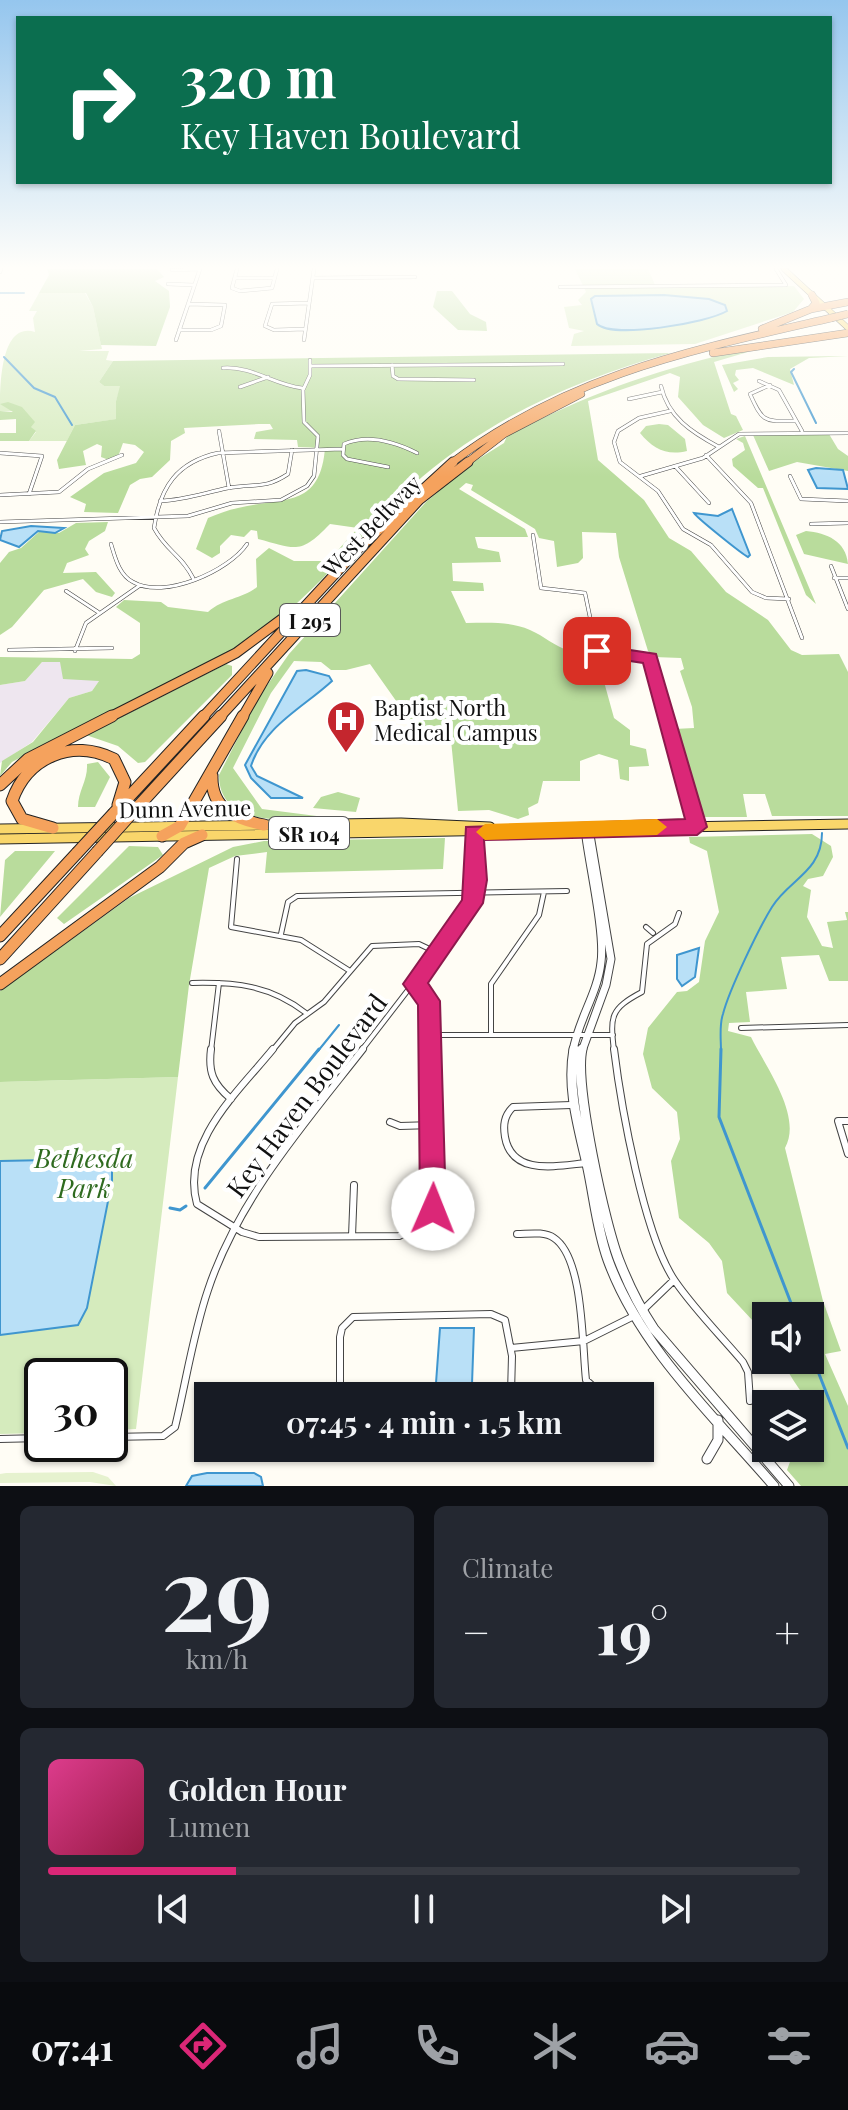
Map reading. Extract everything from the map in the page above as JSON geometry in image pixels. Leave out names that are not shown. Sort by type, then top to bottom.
[{"type":"highway","points":[[703,348],[730,338]]},
{"type":"highway","name":"West Beltway","points":[[0,936],[422,484],[502,426],[585,385],[703,348],[748,338]]},
{"type":"highway","name":"West Beltway","points":[[0,959],[419,500],[489,444],[590,390],[647,370],[766,338]]},
{"type":"highway","points":[[713,353],[810,338]]},
{"type":"highway","points":[[0,785],[35,755],[252,643],[335,574]]},
{"type":"highway","points":[[173,852],[180,831],[257,688],[306,624]]},
{"type":"highway","points":[[53,828],[25,821],[15,812],[12,801],[18,783],[30,769],[64,751],[96,750],[120,766],[125,785],[114,812]]},
{"type":"highway","points":[[216,763],[210,786],[218,806],[235,817],[264,825]]},
{"type":"highway","points":[[162,836],[180,831]]},
{"type":"highway","points":[[0,984],[160,867],[188,840],[202,835]]},
{"type":"main road","name":"Dunn Avenue","points":[[0,829],[180,831],[264,825],[401,823],[474,829]]},
{"type":"main road","name":"Dunn Avenue","points":[[180,831],[202,835],[848,824]]},
{"type":"main road","name":"Dunn Avenue","points":[[0,839],[162,836]]},
{"type":"street","points":[[0,523],[188,516],[232,503],[281,500],[295,494],[314,476],[318,436],[304,422],[303,388],[311,366],[310,360]]},
{"type":"street","points":[[311,366],[563,364]]},
{"type":"street","points":[[392,365],[393,376],[398,379],[474,380]]},
{"type":"street","points":[[223,368],[252,367],[282,386],[303,388]]},
{"type":"street","points":[[240,387],[268,377]]},
{"type":"street","points":[[759,381],[779,390],[801,433]]},
{"type":"street","points":[[770,385],[750,394],[760,417],[768,421],[796,422]]},
{"type":"street","points":[[629,399],[662,389],[662,400],[670,411],[698,436],[719,447]]},
{"type":"street","points":[[670,411],[639,418],[615,436],[620,462],[662,496],[683,529],[711,545],[752,592],[766,598],[789,599]]},
{"type":"street","points":[[219,431],[229,488]]},
{"type":"street","points":[[640,477],[706,455],[743,433],[848,433]]},
{"type":"street","points":[[388,467],[347,459],[343,449],[346,442],[385,443],[417,453]]},
{"type":"street","points":[[193,578],[184,559],[159,542],[154,528],[164,488],[187,463],[223,453],[343,449]]},
{"type":"street","points":[[160,501],[188,500],[229,488],[270,486],[282,481],[289,471],[292,450]]},
{"type":"street","points":[[0,453],[42,454],[29,494]]},
{"type":"street","points":[[0,495],[59,492],[88,469],[122,455]]},
{"type":"street","points":[[706,455],[751,503],[802,638]]},
{"type":"street","points":[[675,466],[709,503]]},
{"type":"street","points":[[790,476],[801,499],[848,501]]},
{"type":"street","points":[[811,524],[848,523]]},
{"type":"street","points":[[533,535],[541,588],[585,593],[597,651],[650,658],[697,827]]},
{"type":"street","points":[[111,544],[121,570],[139,586]]},
{"type":"street","points":[[75,651],[86,623],[139,586],[158,587],[230,566],[247,544]]},
{"type":"street","points":[[831,566],[848,609]]},
{"type":"street","points":[[834,578],[848,578]]},
{"type":"street","points":[[66,591],[98,612]]},
{"type":"street","points":[[9,650],[112,648]]},
{"type":"street","name":"Key Haven Boulevard","points":[[128,1437],[163,1436],[175,1427],[201,1313],[235,1228],[265,1177],[465,917],[475,893],[474,829]]},
{"type":"street","points":[[589,829],[593,836],[611,959],[608,977],[580,1035],[570,1071],[574,1105],[590,1162]]},
{"type":"street","points":[[237,859],[231,927],[281,934],[314,947],[350,971]]},
{"type":"street","points":[[281,934],[291,899],[567,891]]},
{"type":"street","points":[[491,1034],[488,996],[492,980],[543,907],[544,892]]},
{"type":"street","points":[[679,913],[675,924],[653,933],[646,946],[644,987],[638,996],[624,1000],[615,1009],[613,1035],[620,1096],[654,1234],[674,1280],[743,1362],[748,1372],[750,1401]]},
{"type":"street","points":[[646,927],[653,933]]},
{"type":"street","points":[[414,984],[428,997],[430,1035],[435,1198],[425,1224],[399,1236],[259,1237],[235,1228],[200,1208],[194,1193],[206,1136],[231,1099],[306,1013],[324,1002],[376,945],[423,944],[438,953]]},
{"type":"street","points":[[192,983],[268,988],[306,1013]]},
{"type":"street","points":[[219,983],[209,1068],[216,1086],[231,1099]]},
{"type":"street","points":[[741,1028],[848,1025]]},
{"type":"street","points":[[430,1035],[613,1035]]},
{"type":"street","points":[[580,1035],[579,1075],[590,1162],[611,1269],[638,1314],[718,1420],[774,1486]]},
{"type":"street","points":[[574,1105],[513,1107],[505,1115],[509,1156],[518,1163],[590,1162]]},
{"type":"street","points":[[848,1121],[838,1121],[848,1154]]},
{"type":"street","points":[[390,1122],[400,1126],[433,1125]]},
{"type":"street","points":[[352,1236],[354,1185]]},
{"type":"street","points":[[425,1224],[435,1235]]},
{"type":"street","points":[[517,1234],[551,1236],[563,1247],[584,1341],[588,1382]]},
{"type":"street","points":[[511,1348],[584,1341],[638,1314],[674,1280]]},
{"type":"street","points":[[340,1382],[340,1337],[342,1328],[353,1317],[491,1314],[505,1320],[511,1348],[511,1382]]},
{"type":"street","points":[[638,1314],[789,1486]]},
{"type":"street","points":[[707,1459],[718,1440],[718,1420]]},
{"type":"street","points":[[0,1439],[24,1438]]},
{"type":"shaded area","points":[[42,662],[61,662],[99,681],[92,691],[69,698],[32,742],[0,763],[0,685],[25,681]]},
{"type":"green space","points":[[14,338],[100,338],[102,349],[79,351],[109,351],[106,360],[113,361],[99,382],[104,386],[121,386],[116,401],[117,419],[75,425],[67,441],[29,441],[36,432],[13,411],[0,411],[4,358]]},
{"type":"green space","points":[[100,338],[159,338],[156,346],[101,345]]},
{"type":"green space","points":[[573,338],[712,338],[695,344],[571,346]]},
{"type":"green space","points":[[733,352],[748,352],[714,362],[731,414],[736,416],[743,430],[724,438],[703,425],[678,397],[680,377],[670,373],[588,401],[598,460],[644,500],[669,538],[691,551],[726,592],[768,620],[791,650],[802,655],[839,654],[848,672],[848,816],[772,816],[765,794],[743,794],[747,817],[699,817],[674,729],[694,728],[692,707],[680,671],[684,669],[681,658],[654,657],[648,651],[619,557],[616,533],[582,532],[583,558],[578,563],[557,567],[554,541],[539,538],[535,529],[471,490],[473,485],[466,483],[459,489],[525,529],[528,537],[475,537],[478,548],[499,552],[501,562],[452,563],[453,581],[483,583],[484,591],[451,591],[466,623],[522,627],[570,651],[573,658],[598,660],[614,718],[630,730],[630,745],[646,749],[649,766],[629,767],[629,781],[620,779],[618,760],[599,754],[580,761],[580,781],[543,781],[538,803],[528,808],[529,815],[518,819],[489,810],[458,811],[451,740],[423,739],[370,664],[331,670],[321,662],[294,661],[271,693],[233,768],[262,809],[340,819],[264,818],[232,806],[223,794],[219,775],[259,697],[289,654],[426,502],[472,463],[504,443],[507,436],[536,421],[617,386]]},
{"type":"green space","points":[[671,353],[571,387],[478,435],[402,495],[307,594],[265,629],[173,683],[12,762],[0,776],[2,761],[33,742],[69,698],[92,691],[99,681],[63,679],[60,662],[42,662],[25,681],[0,685],[0,657],[132,659],[140,654],[140,623],[116,607],[124,600],[161,602],[168,607],[208,612],[257,587],[256,559],[269,548],[294,561],[328,561],[358,528],[330,524],[312,541],[297,547],[258,539],[257,531],[251,530],[244,537],[231,535],[220,546],[220,553],[212,558],[196,549],[208,518],[234,509],[296,497],[316,482],[325,448],[298,447],[297,440],[254,439],[256,432],[273,429],[270,424],[184,428],[185,433],[171,441],[170,460],[152,477],[130,485],[118,513],[84,512],[86,504],[70,497],[104,473],[136,463],[144,452],[135,445],[123,443],[119,454],[109,460],[101,457],[102,446],[97,444],[83,451],[86,465],[59,469],[57,460],[75,425],[116,419],[120,386],[104,386],[99,382],[113,361]]},
{"type":"green space","points":[[848,356],[809,358],[790,369],[794,385],[753,368],[736,370],[739,380],[733,383],[738,389],[734,392],[722,365],[768,357]]},
{"type":"green space","points":[[8,402],[22,407],[35,422],[31,427],[36,431],[29,441],[0,441],[0,433],[16,433],[16,419],[0,420],[0,411],[13,412],[0,404]]},
{"type":"green space","points":[[668,425],[685,439],[687,451],[673,453],[661,450],[640,433],[646,426]]},
{"type":"green space","points":[[829,434],[838,449],[848,456],[848,471],[797,462],[769,471],[753,435]]},
{"type":"green space","points":[[745,436],[816,604],[806,595],[763,488],[758,488],[733,466],[732,459],[745,450],[743,443],[736,439]]},
{"type":"green space","points":[[108,522],[105,531],[89,541],[85,549],[89,555],[67,563],[63,573],[96,572],[115,593],[112,597],[96,592],[83,579],[44,590],[12,627],[0,635],[0,563],[9,552],[21,548],[40,531],[59,533],[76,523]]},
{"type":"green space","points":[[806,531],[834,540],[844,549],[848,564],[804,554],[796,535]]},
{"type":"green space","points":[[226,664],[232,666],[232,675],[145,762],[138,763],[118,746],[86,735]]},
{"type":"green space","points":[[98,762],[110,777],[95,807],[78,807],[87,764]]},
{"type":"green space","points":[[338,792],[360,798],[356,812],[313,808],[321,797]]},
{"type":"green space","points":[[812,834],[831,846],[833,857],[823,876],[808,879],[803,886],[811,890],[807,917],[822,946],[833,948],[827,922],[847,920],[845,912],[848,912],[848,981],[829,981],[819,955],[781,957],[787,989],[746,992],[750,1022],[729,1023],[728,1031],[751,1037],[786,1106],[789,1135],[785,1148],[823,1302],[752,1302],[752,1320],[727,1293],[722,1261],[709,1243],[679,1218],[671,1161],[680,1139],[677,1112],[652,1088],[643,1054],[648,1028],[677,992],[687,991],[699,982],[705,941],[719,912],[707,851],[690,843],[689,837]]},
{"type":"green space","points":[[445,838],[443,869],[265,873],[267,852],[235,856],[209,868],[189,985],[178,1077],[0,1082],[0,991],[129,898],[233,847],[264,841]]},
{"type":"green space","points":[[129,846],[158,847],[163,855],[64,924],[57,918]]},
{"type":"green space","points":[[15,851],[55,851],[0,917],[5,860]]},
{"type":"green space","name":"Bethesda Park","points":[[178,1077],[136,1429],[128,1429],[128,1358],[24,1358],[24,1433],[0,1434],[0,1082]]},
{"type":"green space","points":[[824,1304],[841,1351],[825,1354],[848,1406],[848,1486],[801,1486],[787,1470],[790,1462],[824,1462],[824,1390],[800,1390],[790,1374],[824,1374]]},
{"type":"green space","points":[[93,1472],[108,1477],[116,1486],[90,1482],[0,1483],[0,1474],[6,1473]]},
{"type":"water","points":[[808,470],[843,470],[848,489],[817,488]]},
{"type":"water","points":[[732,509],[750,555],[748,557],[694,513],[718,516]]},
{"type":"water","points":[[31,526],[64,528],[55,533],[38,531],[19,547],[0,540],[2,531]]},
{"type":"water","points":[[297,671],[329,676],[332,681],[275,728],[257,752],[251,766],[257,776],[303,798],[271,798],[251,778],[245,765]]},
{"type":"water","points":[[699,948],[695,977],[682,986],[677,979],[677,955]]},
{"type":"water","points":[[97,1159],[112,1162],[112,1181],[87,1308],[78,1325],[0,1335],[0,1161]]},
{"type":"water","points":[[440,1328],[474,1328],[472,1382],[436,1382]]},
{"type":"water","points":[[254,1473],[261,1477],[263,1486],[186,1486],[192,1476]]},
{"type":"waterway","points":[[4,357],[34,388],[55,397],[72,425]]},
{"type":"waterway","points":[[794,369],[791,372],[816,423]]},
{"type":"waterway","points":[[721,1049],[722,1018],[745,959],[772,907],[816,857],[822,833]]},
{"type":"waterway","points":[[318,1051],[339,1025]]},
{"type":"waterway","points":[[205,1188],[319,1049]]},
{"type":"waterway","points":[[721,1049],[719,1117],[791,1302]]},
{"type":"waterway","points":[[170,1208],[180,1210],[186,1206]]},
{"type":"waterway","points":[[819,1374],[848,1448]]},
{"type":"slow traffic","points":[[485,832],[657,827]]},
{"type":"place","name":"Baptist North Medical Campus","points":[[346,754]]},
{"type":"route","points":[[433,1209],[429,1001],[426,993],[414,984],[465,917],[472,903],[476,880],[473,832],[697,827],[650,658],[641,654],[608,655],[597,651]]}]
